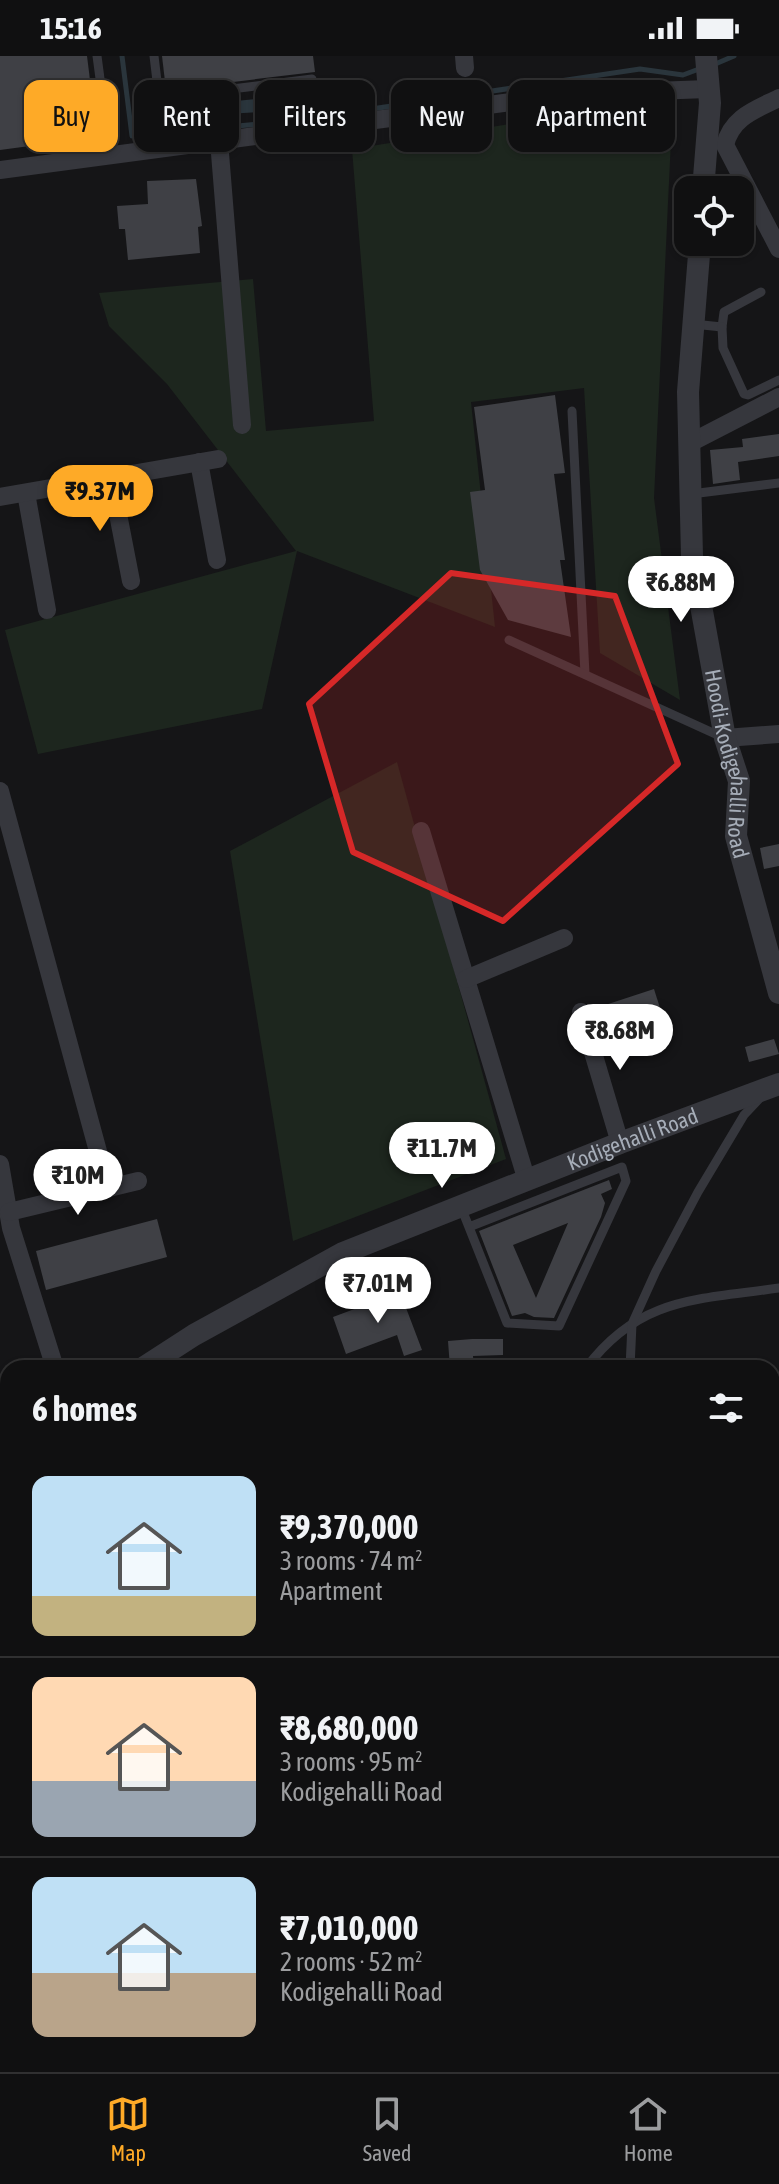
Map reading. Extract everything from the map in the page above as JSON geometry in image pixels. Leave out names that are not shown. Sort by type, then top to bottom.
[{"type":"street","points":[[239,138],[571,94],[707,70],[710,103],[704,176]]},
{"type":"street","points":[[779,98],[736,121],[725,145],[779,249]]},
{"type":"street","points":[[0,170],[134,150]]},
{"type":"street","points":[[220,152],[242,425]]},
{"type":"street","name":"Hoodi-Kodigehalli Road","points":[[701,256],[704,329],[688,392],[692,556],[725,738],[739,781],[736,836],[779,993]]},
{"type":"street","points":[[690,443],[779,397]]},
{"type":"street","points":[[0,497],[218,459]]},
{"type":"street","points":[[199,462],[217,560]]},
{"type":"street","points":[[111,478],[131,581]]},
{"type":"street","points":[[26,493],[47,610]]},
{"type":"street","points":[[725,738],[779,734]]},
{"type":"street","points":[[0,791],[108,1188]]},
{"type":"street","points":[[421,831],[527,1181]]},
{"type":"street","points":[[466,979],[564,938]]},
{"type":"street","points":[[581,1012],[609,1156]]},
{"type":"street","name":"Kodigehalli Road","points":[[155,1360],[194,1335],[343,1253],[465,1217],[527,1181],[609,1156],[772,1088]]},
{"type":"street","points":[[0,1164],[11,1228],[52,1360]]},
{"type":"street","points":[[9,1212],[138,1181]]},
{"type":"lane","points":[[97,56],[110,154]]},
{"type":"lane","points":[[154,56],[157,80]]},
{"type":"lane","points":[[239,88],[312,79]]},
{"type":"lane","points":[[761,292],[724,312],[723,348],[744,394],[748,395],[779,380]]},
{"type":"lane","points":[[704,329],[722,327]]},
{"type":"lane","points":[[572,411],[585,674]]},
{"type":"lane","points":[[691,494],[779,483]]},
{"type":"lane","points":[[509,640],[725,738]]},
{"type":"lane","points":[[630,1360],[632,1324],[656,1271],[744,1115],[772,1088]]},
{"type":"lane","points":[[609,1156],[622,1167],[626,1181],[559,1326],[507,1323],[465,1217],[609,1156]]},
{"type":"lane","points":[[594,1360],[622,1331],[649,1312],[675,1304],[779,1288]]},
{"type":"highlighted area","points":[[451,573],[615,596],[678,764],[503,921],[353,852],[309,704]]},
{"type":"shaded area","points":[[255,99],[255,112],[239,113],[239,101]]},
{"type":"shaded area","points":[[508,124],[508,152],[670,152],[654,498],[680,700],[600,653],[584,388],[471,402],[495,627],[297,551],[262,709],[38,754],[5,630],[296,551],[167,384],[109,326],[99,293],[253,279],[266,431],[374,421],[352,152],[375,152],[375,145],[391,143],[391,152],[492,152],[492,127]]},
{"type":"shaded area","points":[[397,762],[506,1159],[293,1241],[230,851]]},
{"type":"building","points":[[0,56],[87,56],[90,80],[24,80],[24,147],[0,150]]},
{"type":"building","points":[[162,56],[313,56],[315,72],[239,81],[165,80]]},
{"type":"building","points":[[196,179],[202,226],[198,227],[200,253],[128,260],[125,229],[119,229],[117,206],[148,204],[147,181]]},
{"type":"building","points":[[555,395],[565,473],[554,474],[565,560],[560,560],[571,637],[508,620],[480,570],[470,492],[485,490],[474,407]]},
{"type":"building","points":[[779,434],[779,456],[738,462],[740,480],[713,484],[710,450],[743,447],[742,439]]},
{"type":"building","points":[[779,844],[779,866],[764,869],[760,848]]},
{"type":"building","points":[[654,989],[660,1008],[598,1028],[593,1009]]},
{"type":"building","points":[[774,1039],[779,1054],[749,1062],[745,1047]]},
{"type":"building","points":[[609,1180],[612,1189],[601,1194],[605,1203],[601,1217],[554,1318],[534,1317],[525,1313],[512,1316],[479,1231]],"holes":[[[568,1223],[536,1298],[513,1245]]]},
{"type":"building","points":[[157,1219],[167,1257],[46,1290],[36,1251]]},
{"type":"building","points":[[400,1292],[422,1350],[404,1356],[397,1335],[346,1354],[333,1317]]},
{"type":"building","points":[[503,1339],[503,1355],[449,1360],[448,1341]]},
{"type":"waterway","points":[[122,56],[132,136],[291,121],[640,69],[683,75],[699,69]]},
{"type":"waterway","points":[[713,65],[734,56]]}]
